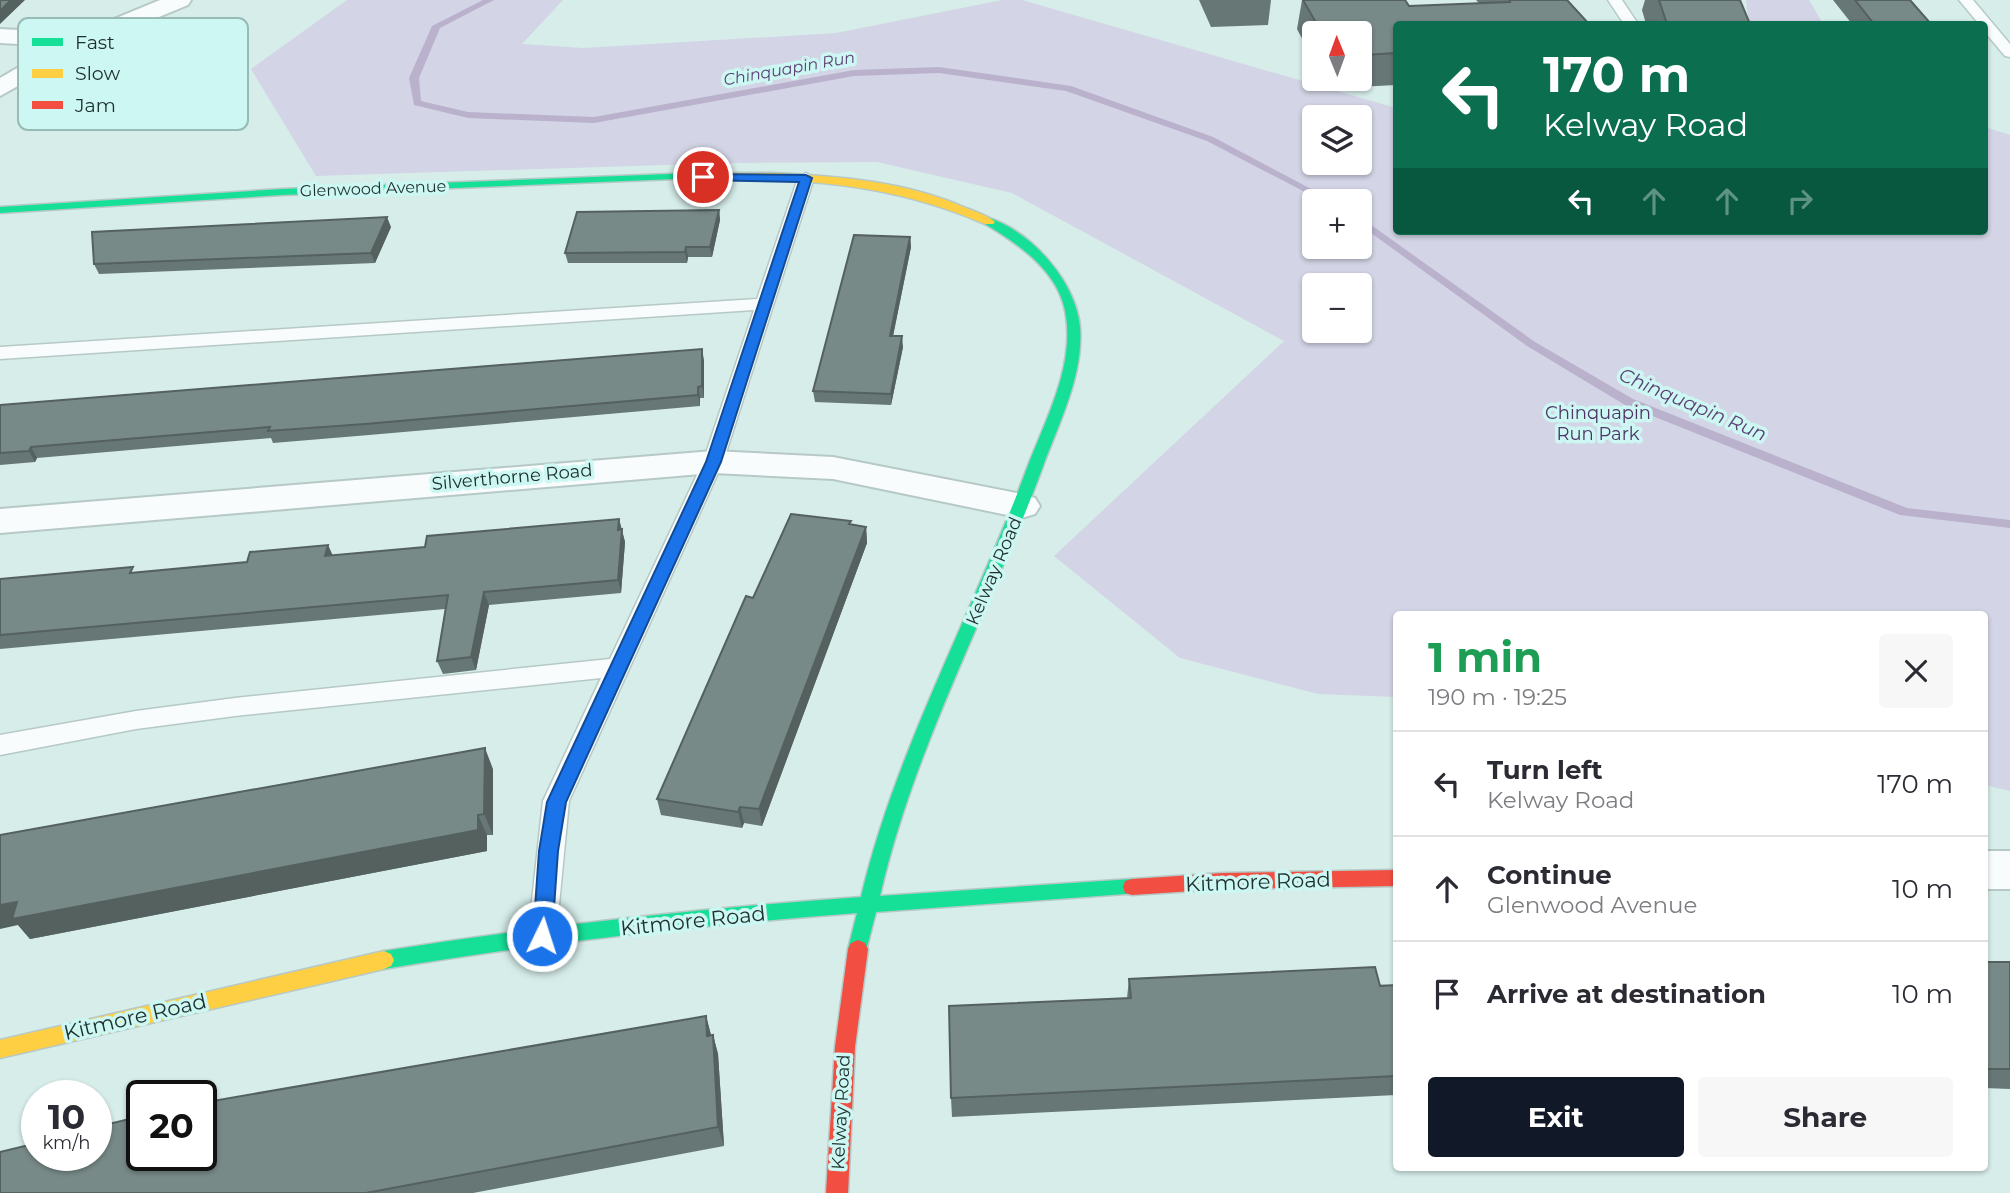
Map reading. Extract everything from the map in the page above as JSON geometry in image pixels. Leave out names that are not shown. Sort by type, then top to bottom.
[{"type":"street","points":[[136,18],[180,0]]},
{"type":"street","points":[[0,36],[18,37]]},
{"type":"street","points":[[0,88],[18,78]]},
{"type":"street","name":"Kelway Road","points":[[747,177],[806,178],[893,189],[981,218],[1019,237],[1037,253],[1057,279],[1070,306],[1073,344],[1059,401],[1021,506],[894,811],[867,904],[850,989],[837,1193]]},
{"type":"street","name":"Glenwood Avenue","points":[[0,211],[315,191],[747,177]]},
{"type":"street","name":"Silverthorne Road","points":[[0,522],[713,462],[833,468],[1021,506]]},
{"type":"street","points":[[1988,870],[2010,870]]},
{"type":"street","name":"Kitmore Road","points":[[0,1049],[385,960],[542,936],[867,904],[1223,881],[1393,878]]},
{"type":"lane","points":[[1615,0],[1629,21]]},
{"type":"lane","points":[[1966,0],[1983,21]]},
{"type":"lane","points":[[1988,26],[2010,53]]},
{"type":"lane","points":[[542,936],[556,802],[713,462],[806,178]]},
{"type":"lane","points":[[0,353],[765,304]]},
{"type":"lane","points":[[0,745],[136,720],[619,667]]},
{"type":"green space","name":"Chinquapin Run Park","points":[[347,0],[563,0],[522,44],[583,48],[836,33],[1002,0],[1022,0],[1302,81],[1302,91],[1337,91],[1393,107],[1393,235],[1988,235],[1988,128],[2010,135],[2010,791],[1988,786],[1988,611],[1393,611],[1393,697],[1318,694],[1180,658],[1054,556],[1284,341],[1012,193],[877,162],[727,163],[316,176],[251,69]]},
{"type":"green space","points":[[1746,0],[1809,0],[1821,21],[1749,21]]},
{"type":"building","points":[[0,0],[11,0],[0,11]]},
{"type":"building","points":[[1303,0],[1405,0],[1409,6],[1510,2],[1509,0],[1567,0],[1586,21],[1393,21],[1393,53],[1372,54],[1372,21],[1315,21]]},
{"type":"building","points":[[1659,0],[1740,0],[1749,21],[1666,21]]},
{"type":"building","points":[[1855,0],[1910,0],[1928,21],[1872,21]]},
{"type":"building","points":[[719,210],[710,247],[686,247],[685,252],[565,253],[577,212]]},
{"type":"building","points":[[387,217],[371,253],[94,264],[92,232]]},
{"type":"building","points":[[854,235],[910,237],[890,336],[902,336],[891,394],[813,391]]},
{"type":"building","points":[[702,349],[702,386],[698,387],[698,395],[268,431],[270,427],[31,447],[29,451],[0,453],[0,405]]},
{"type":"building","points":[[791,514],[851,521],[849,524],[866,527],[759,809],[740,807],[738,812],[657,799],[746,596],[753,598]]},
{"type":"building","points":[[619,519],[618,530],[622,529],[618,580],[484,592],[471,657],[437,661],[448,595],[0,635],[0,579],[133,567],[130,573],[247,562],[250,552],[328,545],[325,556],[425,547],[427,536]]},
{"type":"building","points":[[485,748],[484,814],[478,815],[478,830],[12,919],[17,902],[0,905],[0,835]]},
{"type":"building","points":[[1988,962],[2010,962],[2010,1069],[1988,1069]]},
{"type":"building","points":[[1375,967],[1380,986],[1393,985],[1393,1076],[951,1098],[949,1006],[1131,998],[1129,979]]},
{"type":"building","points":[[706,1016],[707,1036],[713,1035],[718,1127],[366,1193],[0,1193],[0,1152],[21,1147],[21,1171],[112,1171],[112,1123],[126,1120],[126,1171],[217,1171],[217,1100]]},
{"type":"waterway","name":"Chinquapin Run","points":[[490,0],[436,26],[414,78],[417,103],[468,115],[594,120],[854,73],[939,70],[1068,88],[1210,139],[1306,189]]},
{"type":"waterway","name":"Chinquapin Run","points":[[1372,229],[1531,344],[1629,402],[1905,512],[2010,524]]},
{"type":"traffic: fast","points":[[0,210],[282,192],[696,176]]},
{"type":"traffic: fast","points":[[858,949],[880,855],[895,809],[1026,492],[1061,398],[1070,364],[1074,329],[1072,313],[1060,283],[1029,248],[989,222]]},
{"type":"traffic: fast","points":[[384,960],[477,945],[663,922],[1132,887]]},
{"type":"traffic: slow","points":[[696,176],[771,176],[846,181],[919,196],[955,207],[989,222]]},
{"type":"traffic: slow","points":[[0,1049],[384,960]]},
{"type":"traffic: jam","points":[[1132,887],[1223,881],[1393,878]]},
{"type":"traffic: jam","points":[[837,1193],[845,1047],[858,949]]},
{"type":"route","points":[[542,936],[556,802],[701,493],[806,178],[703,177]]}]
